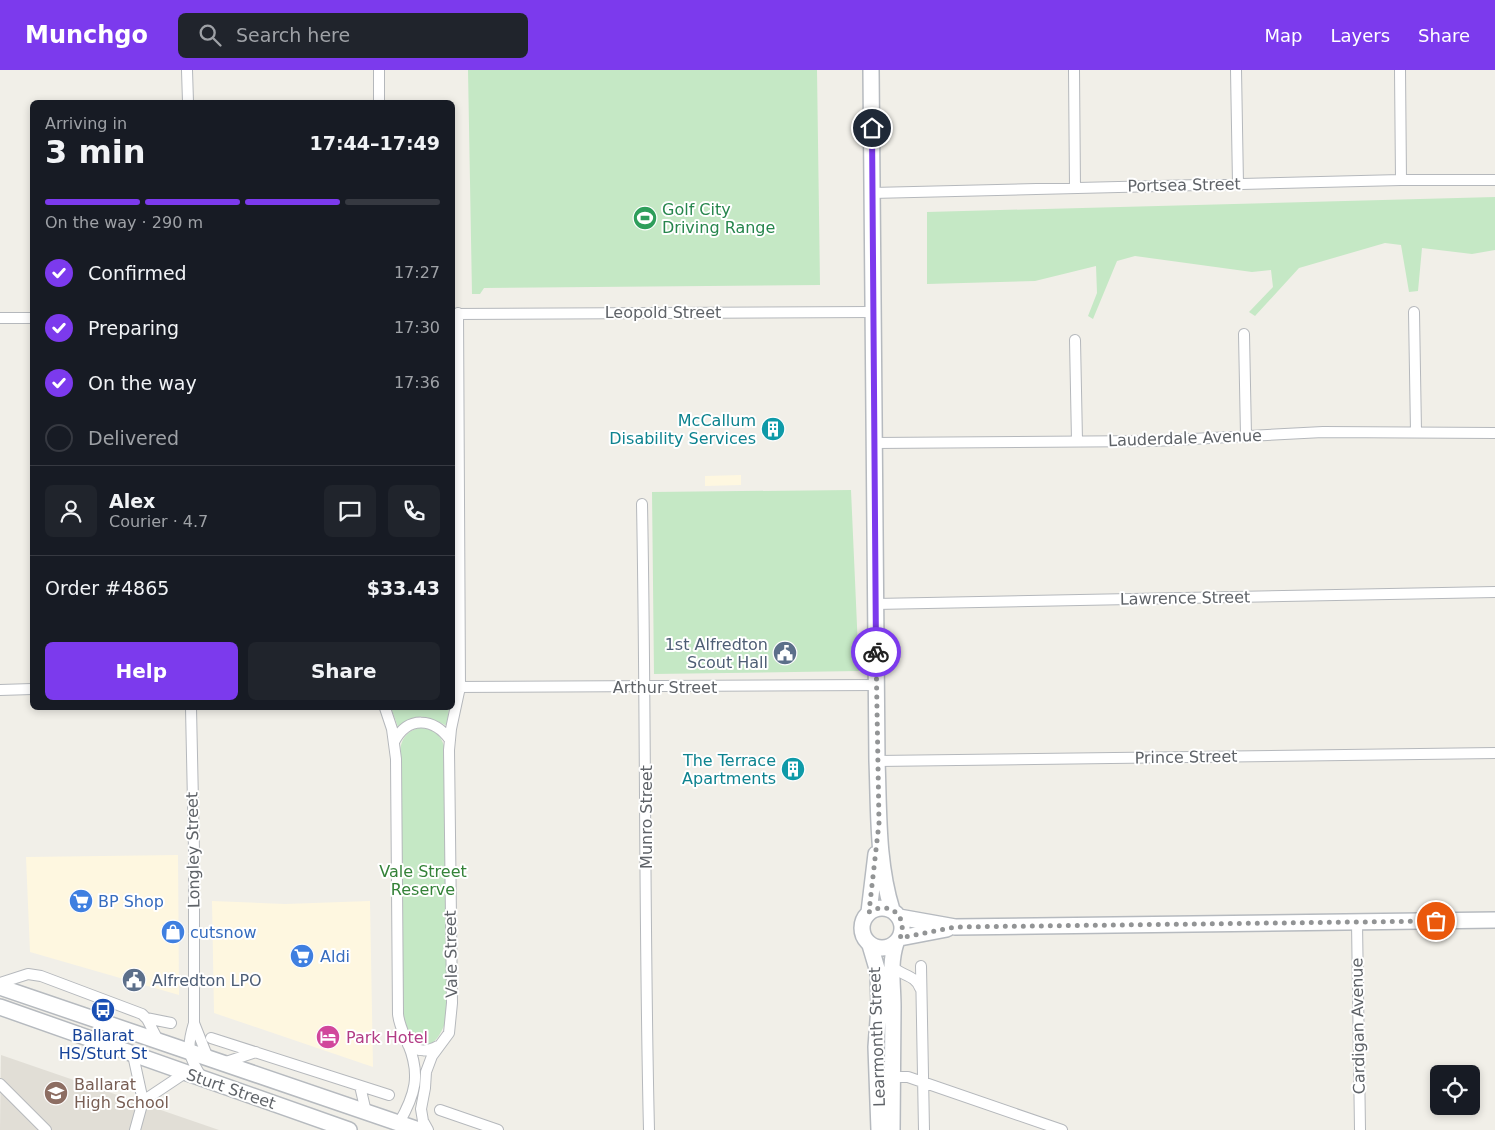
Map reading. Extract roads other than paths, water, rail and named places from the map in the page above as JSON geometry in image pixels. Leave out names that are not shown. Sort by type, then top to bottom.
[{"type":"street","points":[[188,70],[188,100]]},
{"type":"street","points":[[379,70],[379,100]]},
{"type":"street","points":[[871,70],[877,761],[879,823],[885,879],[902,927],[898,941]]},
{"type":"street","points":[[1074,70],[1075,188]]},
{"type":"street","points":[[1236,70],[1238,184]]},
{"type":"street","points":[[1400,70],[1401,180]]},
{"type":"street","name":"Portsea Street","points":[[872,192],[1401,180],[1495,180]]},
{"type":"street","name":"Leopold Street","points":[[455,314],[873,312]]},
{"type":"street","points":[[1414,312],[1416,432]]},
{"type":"street","name":"Vale Street","points":[[455,314],[456,687]]},
{"type":"street","points":[[0,318],[30,318]]},
{"type":"street","points":[[1244,334],[1246,436]]},
{"type":"street","points":[[1075,340],[1078,441]]},
{"type":"street","name":"Lauderdale Avenue","points":[[874,443],[1154,441],[1323,432],[1495,433]]},
{"type":"street","name":"Munro Street","points":[[642,504],[646,687],[649,1130]]},
{"type":"street","name":"Lawrence Street","points":[[875,604],[1495,592]]},
{"type":"street","name":"Arthur Street","points":[[456,687],[876,685]]},
{"type":"street","points":[[0,690],[30,689]]},
{"type":"street","name":"Longley Street","points":[[189,1051],[194,1023],[194,850],[191,710]]},
{"type":"street","points":[[386,710],[394,742],[398,1014],[400,1026],[415,1068],[416,1085],[399,1123]]},
{"type":"street","name":"Vale Street","points":[[428,1130],[422,1117],[422,1102],[428,1064],[446,1038],[450,1027],[452,1003],[450,740],[453,710]]},
{"type":"street","points":[[394,742],[412,724],[423,722],[438,727],[450,740]]},
{"type":"street","name":"Prince Street","points":[[877,761],[1495,753]]},
{"type":"street","points":[[879,823],[869,912],[862,922],[861,928],[862,935],[870,945],[880,948],[891,946],[898,941],[955,927],[1495,920]]},
{"type":"street","points":[[869,912],[880,907],[896,913],[955,927]]},
{"type":"street","name":"Cardigan Avenue","points":[[1357,922],[1360,1130]]},
{"type":"street","name":"Learmonth Street","points":[[879,1130],[885,1077],[891,965],[898,941]]},
{"type":"street","name":"Learmonth Street","points":[[870,945],[878,972],[879,1007],[876,1046],[885,1077],[892,1130]]},
{"type":"street","name":"Learmonth Street","points":[[891,965],[896,971],[915,979],[922,995]]},
{"type":"street","points":[[921,966],[924,1130]]},
{"type":"street","points":[[0,983],[24,975],[37,975],[138,1012],[146,1018],[159,1042]]},
{"type":"street","name":"Sturt Street","points":[[0,988],[418,1130]]},
{"type":"street","name":"Sturt Street","points":[[0,1007],[349,1130]]},
{"type":"street","points":[[0,1013],[16,1012]]},
{"type":"street","points":[[146,1018],[171,1023]]},
{"type":"street","name":"Longley Street","points":[[194,1023],[215,1061]]},
{"type":"street","points":[[211,1038],[389,1095]]},
{"type":"street","points":[[408,1045],[417,1050],[424,1051],[441,1044]]},
{"type":"street","points":[[189,1051],[195,1067],[203,1079]]},
{"type":"street","name":"Sturt Street","points":[[215,1061],[256,1052]]},
{"type":"street","points":[[133,1055],[143,1101],[135,1130]]},
{"type":"street","points":[[143,1101],[186,1073]]},
{"type":"street","points":[[885,1077],[908,1077],[1062,1130]]},
{"type":"street","points":[[0,1084],[46,1130]]},
{"type":"street","points":[[360,1086],[366,1112]]},
{"type":"street","points":[[440,1110],[495,1130]]},
{"type":"place","name":"Golf City Driving Range","points":[[645,218]]},
{"type":"place","name":"McCallum Disability Services","points":[[773,429]]},
{"type":"place","name":"1st Alfredton Scout Hall","points":[[785,653]]},
{"type":"place","name":"The Terrace Apartments","points":[[793,769]]},
{"type":"place","name":"BP Shop","points":[[81,901]]},
{"type":"place","name":"cutsnow","points":[[173,932]]},
{"type":"place","name":"Aldi","points":[[302,956]]},
{"type":"place","name":"Alfredton LPO","points":[[134,980]]},
{"type":"place","name":"Ballarat HS/Sturt St","points":[[103,1010]]},
{"type":"place","name":"Park Hotel","points":[[328,1037]]},
{"type":"place","name":"Ballarat High School","points":[[56,1093]]},
{"type":"park label","name":"Vale Street Reserve","points":[[423,880]]}]
